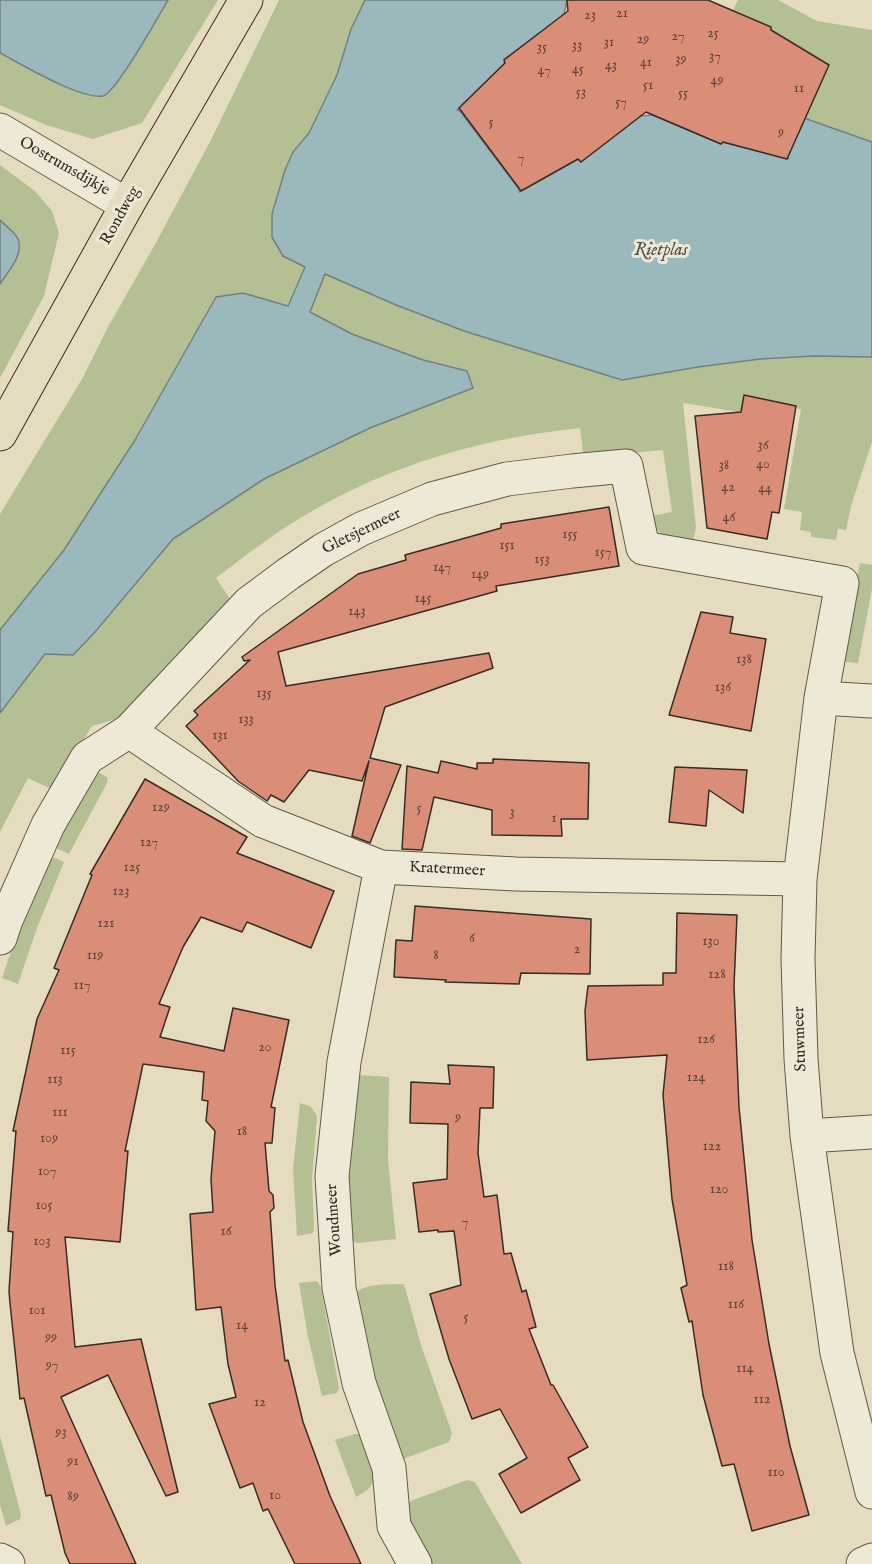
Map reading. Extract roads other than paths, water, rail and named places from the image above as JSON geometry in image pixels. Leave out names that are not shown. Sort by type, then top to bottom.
[{"type":"main road","name":"Rondweg","points":[[0,434],[127,205],[246,0]]},
{"type":"street","name":"Oostrumsdijkje","points":[[0,130],[127,205]]},
{"type":"street","name":"Gletsjermeer","points":[[0,938],[48,825],[87,758],[129,732],[249,603],[323,550],[362,529],[432,499],[507,479],[626,466],[643,548],[842,583]]},
{"type":"street","name":"Stuwmeer","points":[[842,583],[821,698],[800,879],[798,959],[801,1059],[807,1136],[837,1353],[872,1492]]},
{"type":"street","points":[[821,698],[872,701]]},
{"type":"street","name":"Kratermeer","points":[[129,732],[263,821],[381,867],[516,874],[800,879]]},
{"type":"street","name":"Woudmeer","points":[[381,867],[344,1062],[332,1176],[339,1288],[359,1383],[389,1468],[394,1526],[414,1564]]},
{"type":"street","points":[[807,1136],[872,1132]]},
{"type":"street","points":[[0,1560],[8,1564]]},
{"type":"street","points":[[863,1564],[872,1560]]},
{"type":"water","points":[[0,0],[168,0],[117,82],[103,96],[93,96],[66,87],[0,53]]},
{"type":"water","name":"Rietplas","points":[[365,0],[567,0],[564,15],[504,59],[505,63],[457,110],[519,189],[519,192],[578,159],[581,162],[640,116],[652,115],[721,144],[723,142],[788,159],[804,118],[872,142],[872,357],[814,356],[760,359],[622,380],[464,331],[325,274],[310,312],[352,334],[423,360],[467,371],[473,388],[370,428],[264,479],[173,539],[73,655],[45,654],[0,713],[0,630],[64,550],[135,440],[216,297],[243,293],[288,306],[305,267],[283,256],[272,237],[272,214],[285,170],[293,152],[309,133],[337,75],[351,29]]},
{"type":"water","points":[[0,220],[17,237],[19,249],[15,262],[0,284]]}]
